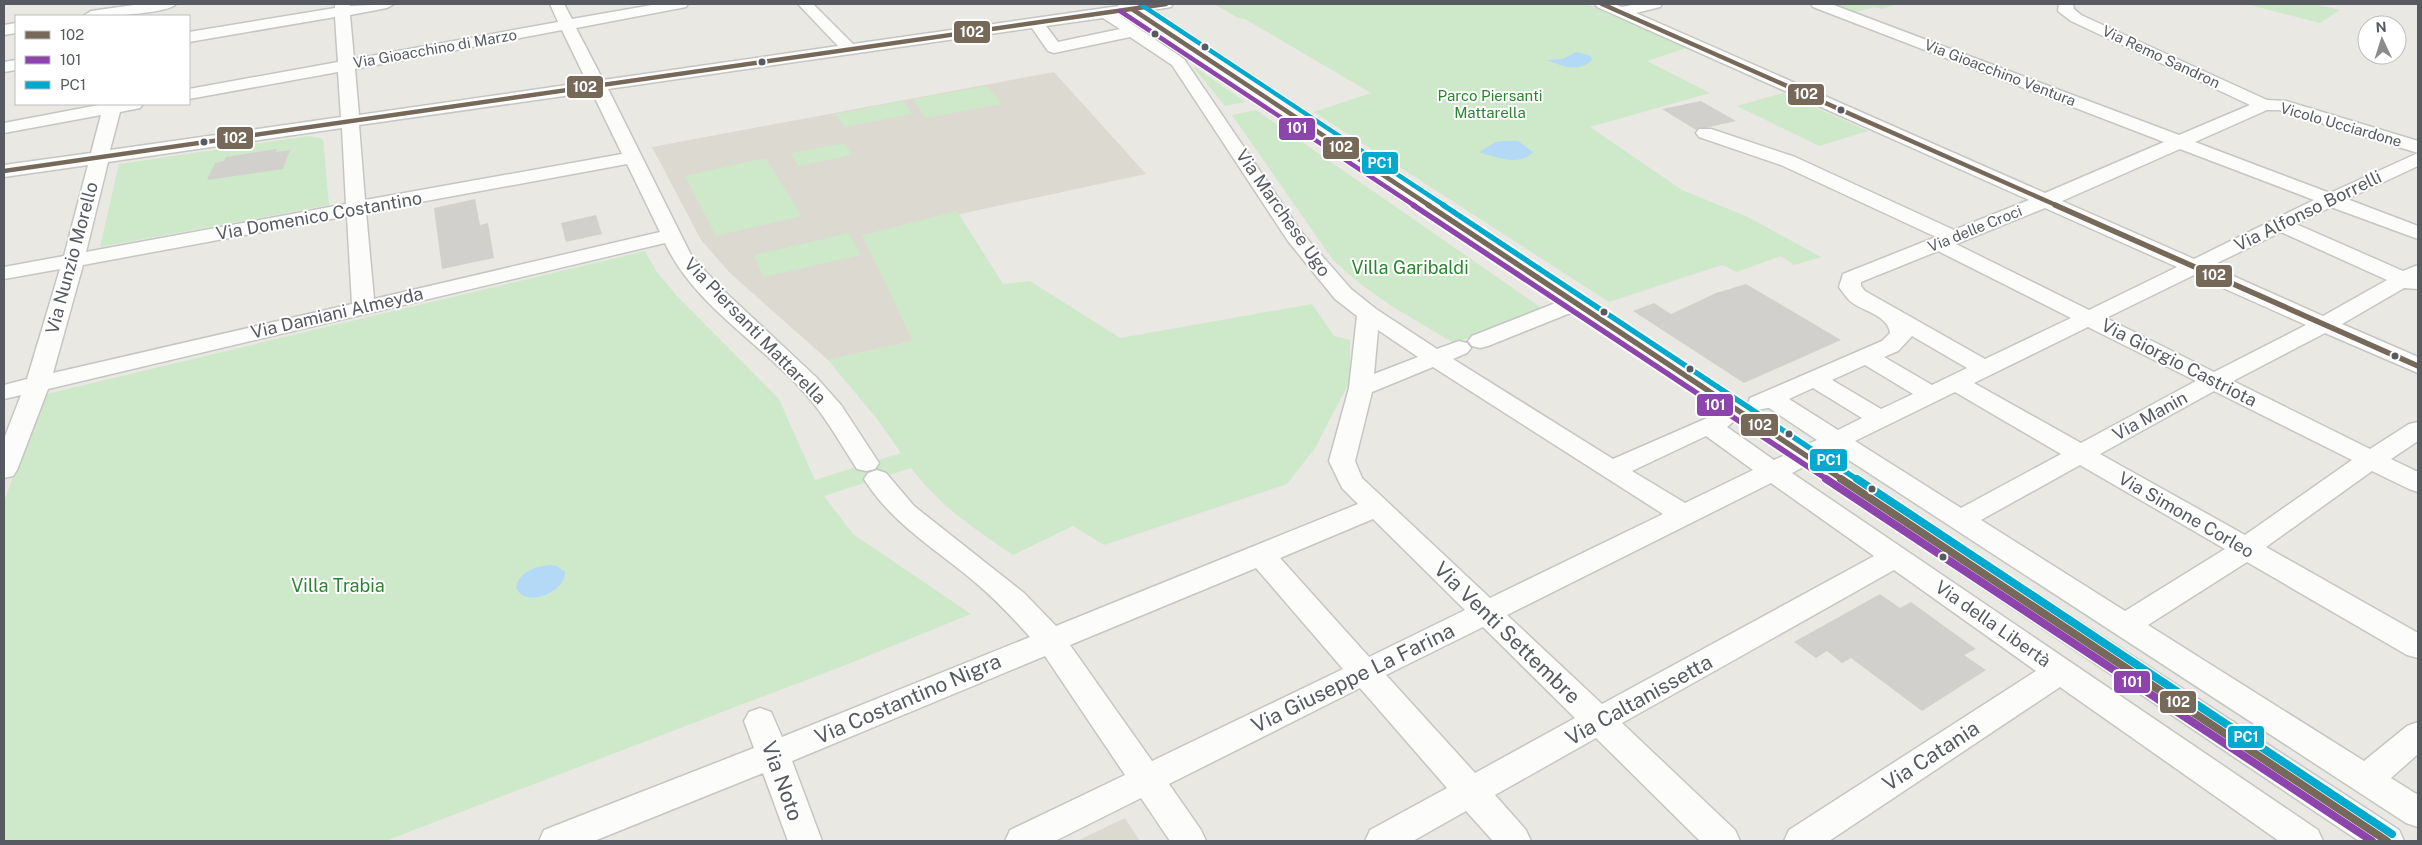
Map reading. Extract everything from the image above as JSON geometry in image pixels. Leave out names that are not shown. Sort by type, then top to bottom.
[{"type":"street","points":[[98,15],[169,4]]},
{"type":"street","points":[[190,37],[342,7],[387,4]]},
{"type":"street","name":"Via Gioacchino di Marzo","points":[[190,94],[681,4]]},
{"type":"street","points":[[804,4],[850,50]]},
{"type":"street","points":[[4,171],[1036,23],[1125,14],[1166,4]]},
{"type":"street","points":[[1602,4],[2048,200],[2418,366]]},
{"type":"street","points":[[1622,12],[1654,4]]},
{"type":"street","name":"Via Gioacchino Ventura","points":[[1818,4],[2418,233]]},
{"type":"street","name":"Via Remo Sandron","points":[[2066,4],[2066,11],[2076,18],[2264,105]]},
{"type":"street","name":"Via Piersanti Mattarella","points":[[564,6],[568,25],[670,236],[683,259],[698,277],[784,358],[826,403],[845,428],[871,471],[892,500],[917,524],[985,575],[1014,600],[1050,640],[1189,841]]},
{"type":"street","points":[[342,7],[358,209],[363,306]]},
{"type":"street","points":[[1036,23],[1054,48],[1125,14]]},
{"type":"street","name":"Via della Libertà","points":[[1125,14],[1740,411],[2387,841]]},
{"type":"street","name":"Via Marchese Ugo","points":[[1125,14],[1178,62],[1312,260],[1343,294],[1368,314],[1433,357],[1684,515]]},
{"type":"street","name":"Via delle Croci","points":[[1894,318],[1857,296],[1850,287],[1851,279],[2048,200],[2264,105]]},
{"type":"street","name":"Vicolo Ucciardone","points":[[2264,105],[2280,105],[2418,147]]},
{"type":"street","points":[[4,128],[113,106]]},
{"type":"street","name":"Via Nunzio Morello","points":[[4,470],[38,384],[73,261],[113,106]]},
{"type":"street","name":"Via Giorgio Castriota","points":[[1706,133],[1788,161],[1947,241],[2089,318],[2418,482]]},
{"type":"street","name":"Via Domenico Costantino","points":[[4,273],[633,158]]},
{"type":"street","name":"Via Alfonso Borrelli","points":[[1806,455],[2196,266],[2329,198],[2418,159]]},
{"type":"street","points":[[2280,224],[2413,279]]},
{"type":"street","name":"Via Damiani Almeyda","points":[[4,392],[363,306],[670,236]]},
{"type":"street","name":"Via Manin","points":[[1962,519],[2214,381],[2413,279]]},
{"type":"street","points":[[1361,388],[1433,357],[1470,345],[1576,304]]},
{"type":"street","name":"Via Venti Settembre","points":[[1368,314],[1361,388],[1342,462],[1351,482],[1723,841]]},
{"type":"street","points":[[1611,470],[1898,340],[1902,334],[1901,327],[1894,318]]},
{"type":"street","points":[[1894,318],[1984,368]]},
{"type":"street","points":[[1866,356],[1931,394]]},
{"type":"street","points":[[1814,379],[1880,419]]},
{"type":"street","name":"Via Simone Corleo","points":[[1955,382],[2418,647]]},
{"type":"street","points":[[1770,398],[1962,519],[2418,813]]},
{"type":"street","name":"Via della Libertà","points":[[1709,426],[1772,472],[2304,841]]},
{"type":"street","points":[[2126,625],[2246,549],[2371,459],[2418,430]]},
{"type":"street","name":"Via Giuseppe La Farina","points":[[1022,841],[1806,455]]},
{"type":"street","name":"Via Costantino Nigra","points":[[556,841],[772,755],[1377,507]]},
{"type":"street","points":[[1260,554],[1514,841]]},
{"type":"street","name":"Via Caltanissetta","points":[[1382,841],[1895,557]]},
{"type":"street","name":"Via Catania","points":[[1801,841],[2060,671]]},
{"type":"street","name":"Via Noto","points":[[760,720],[804,841]]},
{"type":"street","points":[[2366,779],[2418,735]]},
{"type":"shaded area","points":[[1054,72],[1146,174],[863,235],[913,341],[828,360],[730,273],[701,240],[652,147]]},
{"type":"shaded area","points":[[1125,818],[1140,841],[1077,841]]},
{"type":"green space","name":"Parco Piersanti Mattarella","points":[[1214,4],[1587,4],[1686,48],[1647,61],[1710,93],[1590,127],[1682,190],[1748,217],[1821,257],[1794,265],[1781,256],[1737,272],[1722,265],[1609,302],[1314,112],[1371,93],[1245,19],[1238,18]]},
{"type":"green space","points":[[1833,4],[1899,4],[1881,9],[1875,7],[1855,12]]},
{"type":"green space","points":[[2246,4],[2314,4],[2340,10],[2320,23]]},
{"type":"green space","points":[[1195,67],[1245,102],[1225,106]]},
{"type":"green space","points":[[987,86],[1002,104],[926,118],[913,99]]},
{"type":"green space","points":[[1783,93],[1868,131],[1819,146],[1737,106]]},
{"type":"green space","points":[[903,101],[912,114],[844,127],[836,114]]},
{"type":"green space","name":"Villa Garibaldi","points":[[1256,110],[1543,309],[1454,343],[1393,307],[1360,284],[1333,260],[1232,115]]},
{"type":"green space","points":[[309,136],[323,139],[329,205],[100,247],[119,164]]},
{"type":"green space","points":[[845,143],[852,155],[798,166],[791,153]]},
{"type":"green space","points":[[765,158],[802,216],[716,236],[685,176]]},
{"type":"green space","name":"Villa Trabia","points":[[957,211],[1003,284],[1030,281],[1120,338],[1312,304],[1334,336],[1350,340],[1350,381],[1315,448],[1287,484],[1104,545],[1073,526],[1013,555],[946,506],[911,468],[824,496],[853,534],[971,614],[848,664],[385,841],[4,841],[4,502],[42,395],[645,251],[656,271],[677,296],[779,399],[815,480],[901,453],[877,419],[828,360],[913,341],[862,235]]},
{"type":"green space","points":[[849,233],[861,255],[763,277],[754,255]]},
{"type":"water","points":[[1576,52],[1591,56],[1592,60],[1581,66],[1570,67],[1547,60],[1562,59]]},
{"type":"water","points":[[1518,141],[1533,152],[1528,157],[1522,159],[1507,160],[1479,152],[1496,142]]},
{"type":"water","points":[[551,565],[557,566],[565,572],[559,586],[544,596],[527,597],[520,594],[516,587],[525,573],[534,568]]},
{"type":"building","points":[[1701,101],[1736,121],[1696,130],[1662,109]]},
{"type":"building","points":[[277,149],[276,152],[290,150],[283,169],[207,180],[215,163],[224,161],[226,157]]},
{"type":"building","points":[[475,199],[480,225],[488,223],[494,258],[442,269],[434,208]]},
{"type":"building","points":[[596,215],[602,234],[566,242],[561,223]]},
{"type":"building","points":[[1746,284],[1841,340],[1744,383],[1633,311],[1654,303],[1671,314],[1716,293]]},
{"type":"building","points":[[1880,594],[1900,608],[1911,602],[1976,649],[1964,655],[1986,670],[1922,711],[1851,658],[1842,663],[1827,651],[1816,658],[1794,642]]},
{"type":"transit line","name":"PC1","points":[[1140,4],[2392,834]]},
{"type":"transit line","name":"102","points":[[4,171],[1166,4]]},
{"type":"transit line","name":"102","points":[[1602,4],[2418,366]]},
{"type":"transit line","name":"102","points":[[1132,9],[2387,841]]},
{"type":"transit line","name":"101","points":[[1120,11],[2372,841]]}]
